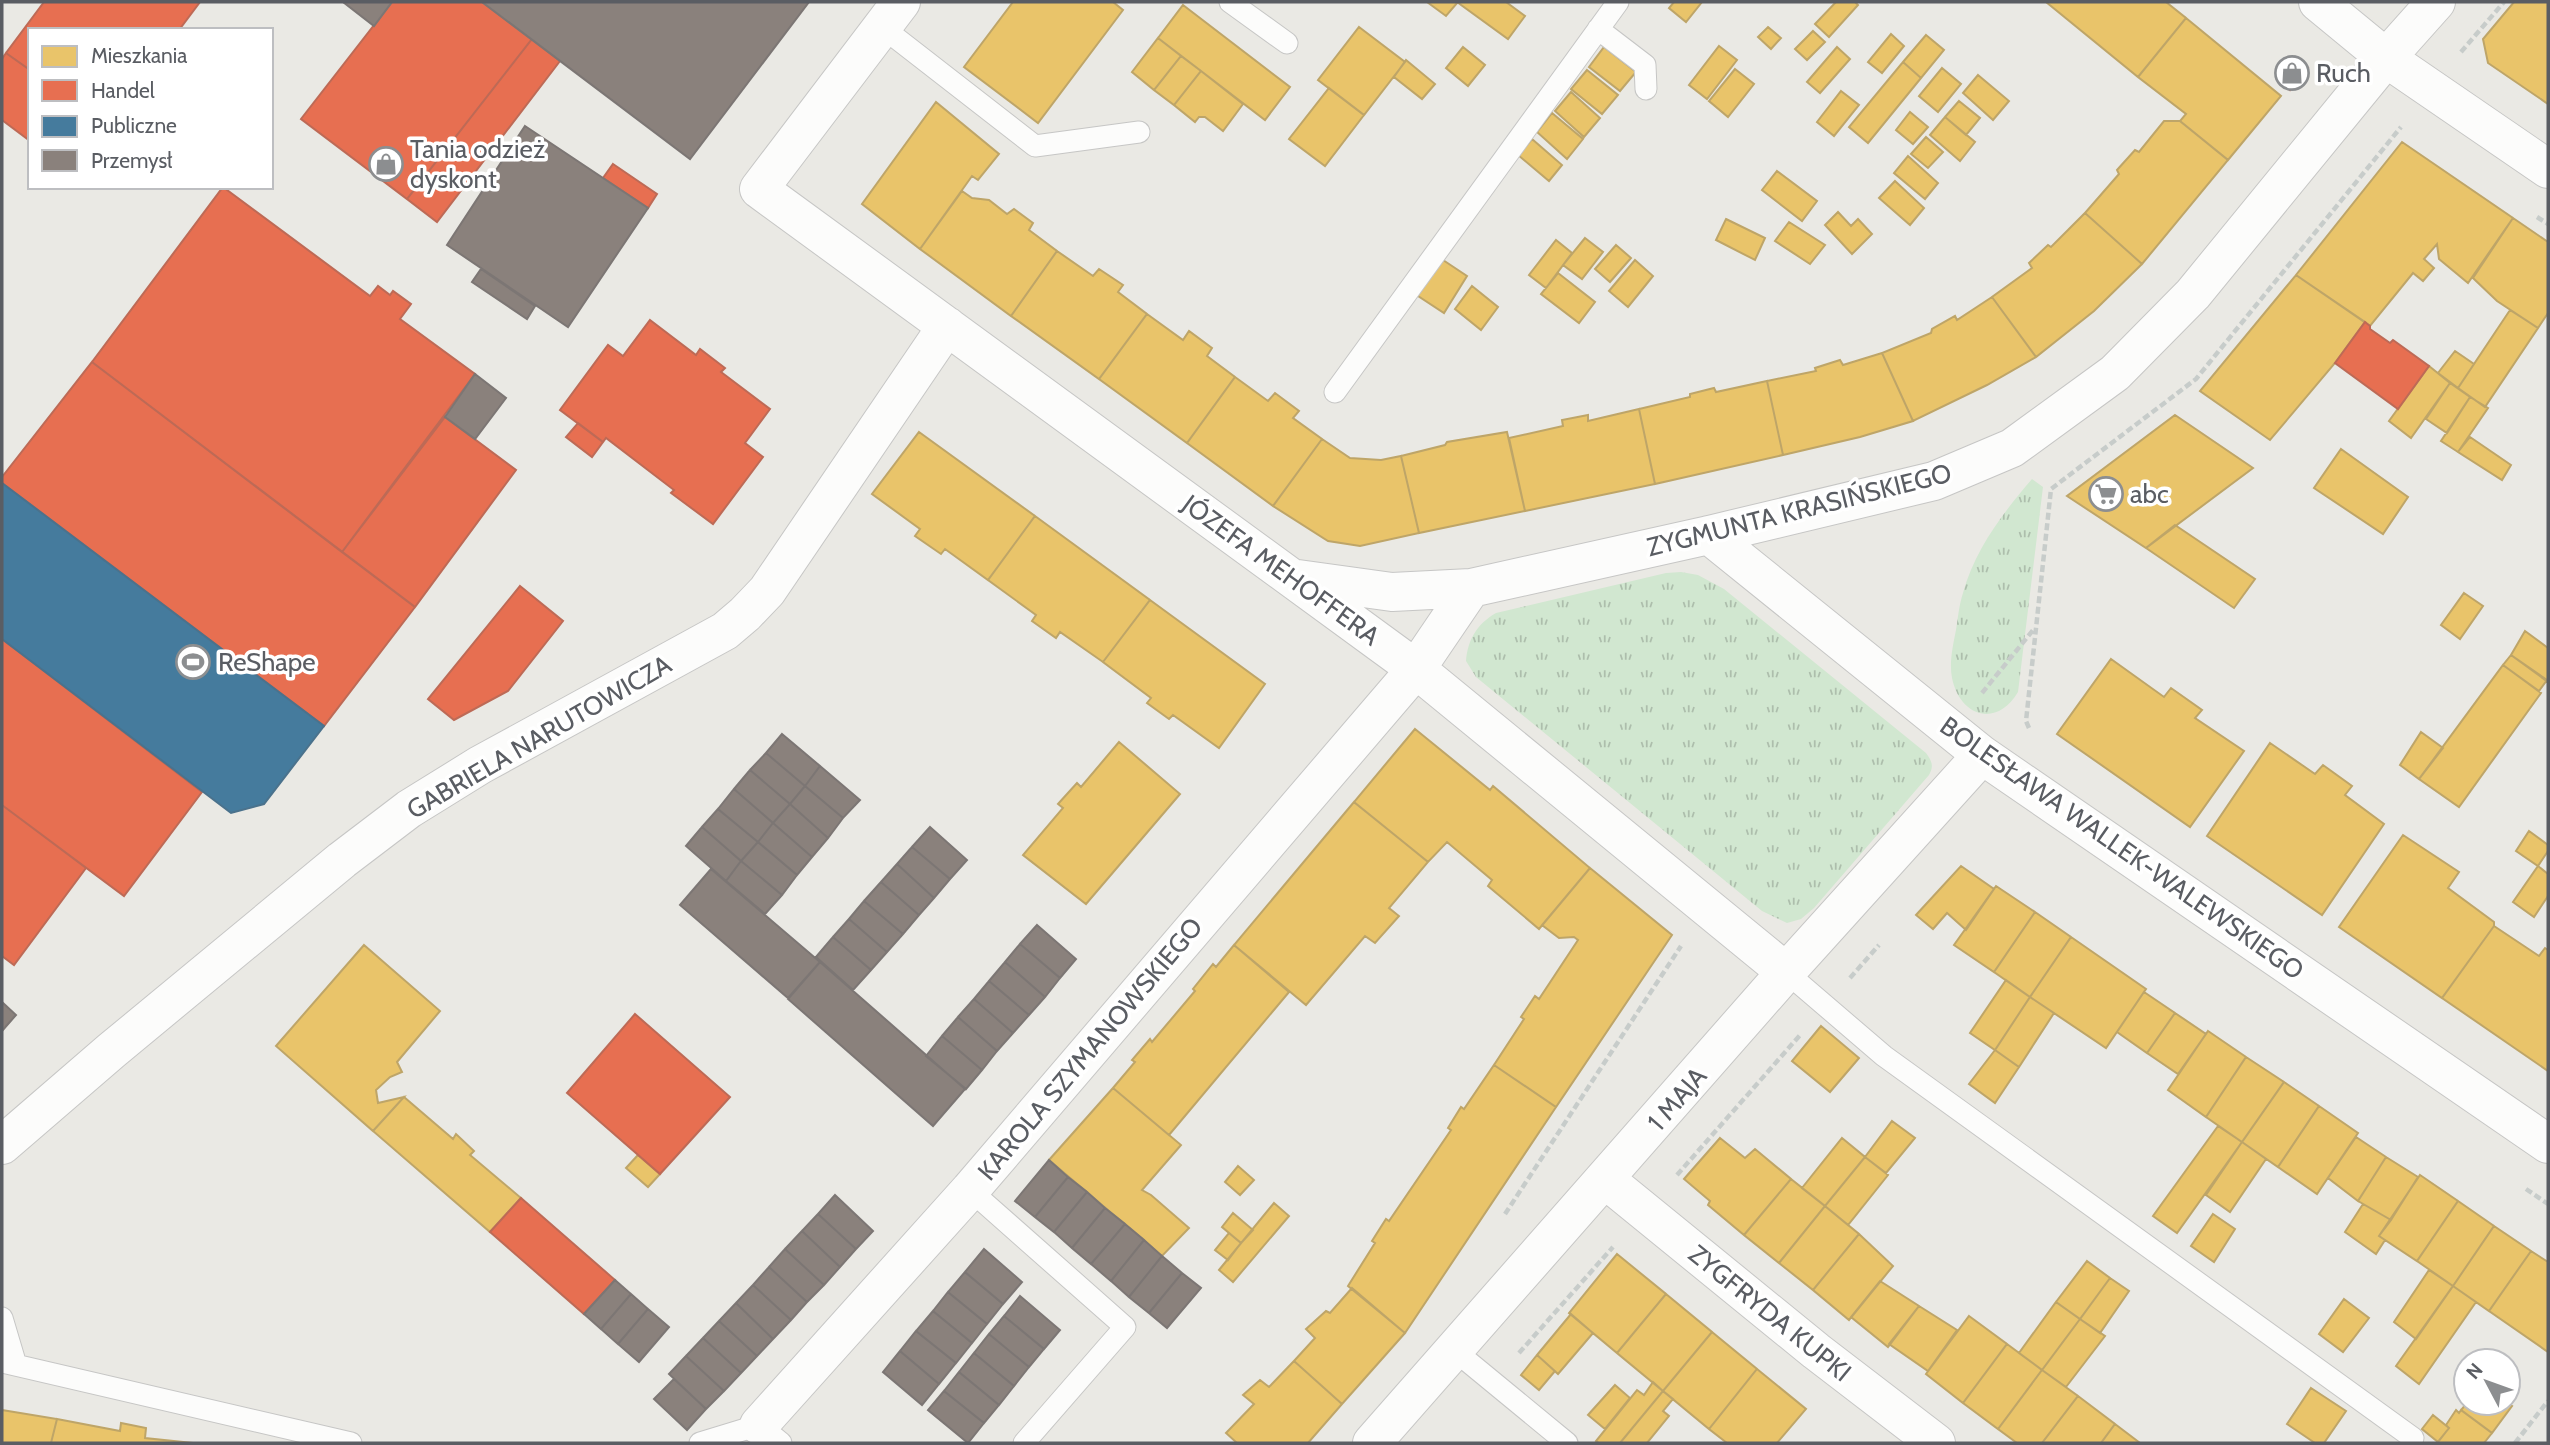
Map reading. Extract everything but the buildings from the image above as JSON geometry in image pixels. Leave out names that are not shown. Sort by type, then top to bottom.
[{"type":"street","points":[[2318,2],[2386,58],[2548,169]]},
{"type":"street","name":"ZYGMUNTA KRASIŃSKIEGO","points":[[1293,578],[1392,592],[1471,587],[1709,536],[1934,481],[2012,449],[2115,373],[2193,293],[2386,58],[2436,2]]},
{"type":"street","name":"JÓZEFA MEHOFFERA","points":[[891,15],[759,189],[1416,668],[1787,972]]},
{"type":"street","name":"GABRIELA NARUTOWICZA","points":[[4,1140],[342,860],[409,809],[480,765],[725,631],[745,614],[767,591],[947,327]]},
{"type":"street","name":"BOLESŁAWA WALLEK-WALEWSKIEGO","points":[[1709,536],[1982,755],[2548,1144]]},
{"type":"street","points":[[1416,668],[1471,587]]},
{"type":"street","name":"KAROLA SZYMANOWSKIEGO","points":[[770,1434],[970,1190],[1416,668]]},
{"type":"street","name":"1 MAJA","points":[[1373,1443],[1787,972],[1982,755]]},
{"type":"street","name":"ZYGFRYDA KUPKI","points":[[1606,1180],[1816,1351],[1936,1443]]},
{"type":"lane","points":[[1230,2],[1287,43]]},
{"type":"lane","points":[[1335,392],[1618,2]]},
{"type":"lane","points":[[891,15],[1035,146],[1139,132]]},
{"type":"lane","points":[[1598,29],[1645,65],[1646,89]]},
{"type":"lane","points":[[1787,972],[1884,1056],[2413,1438]]},
{"type":"lane","points":[[970,1190],[1125,1327],[1024,1443]]},
{"type":"lane","points":[[2,1318],[9,1364],[351,1443]]},
{"type":"lane","points":[[1454,1350],[1567,1443]]},
{"type":"lane","points":[[700,1443],[770,1434]]},
{"type":"path","points":[[2456,58],[2504,2]]},
{"type":"path","points":[[2036,627],[2051,489],[2196,379],[2403,125]]},
{"type":"path","points":[[2537,216],[2548,224]]},
{"type":"path","points":[[1503,1217],[1687,937]]},
{"type":"path","points":[[1493,1383],[1880,944]]},
{"type":"path","points":[[2525,1189],[2548,1204]]},
{"type":"path","points":[[2515,1443],[2548,1401]]},
{"type":"green space","points":[[2032,479],[2043,487],[2018,692],[2000,710],[1990,714],[1980,713],[1963,702],[1952,678],[1952,654],[1960,602],[1982,547]]},
{"type":"green space","points":[[1666,573],[1698,575],[1724,589],[1926,753],[1931,761],[1929,775],[1814,908],[1801,919],[1787,923],[1762,911],[1476,677],[1466,661],[1475,633],[1496,613]]},
{"type":"place","name":"Ruch","points":[[2292,73]]},
{"type":"place","name":"Tania odzież dyskont","points":[[386,164]]},
{"type":"place","name":"abc","points":[[2106,494]]},
{"type":"place","name":"ReShape","points":[[193,662]]}]
